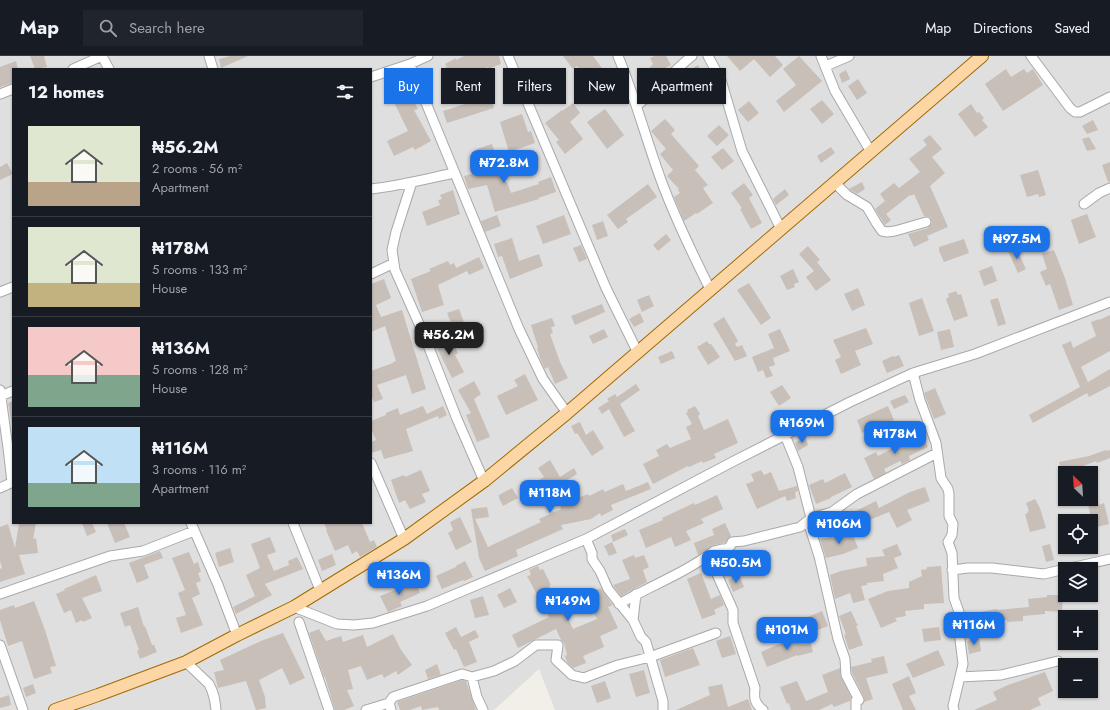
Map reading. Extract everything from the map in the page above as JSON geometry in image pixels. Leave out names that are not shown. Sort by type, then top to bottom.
[{"type":"main road","points":[[55,710],[186,662],[294,607],[404,539],[484,480],[567,413],[982,56]]},
{"type":"street","points":[[75,68],[102,56],[108,68]]},
{"type":"street","points":[[209,56],[213,68]]},
{"type":"street","points":[[372,77],[410,64],[428,56]]},
{"type":"street","points":[[508,56],[606,288],[638,353]]},
{"type":"street","points":[[618,56],[637,105],[651,152],[670,204],[685,241],[710,289]]},
{"type":"street","points":[[637,105],[647,98],[692,56]]},
{"type":"street","points":[[708,56],[721,80],[742,151],[781,229]]},
{"type":"street","points":[[821,56],[835,91],[870,152]]},
{"type":"street","points":[[826,66],[849,56]]},
{"type":"street","points":[[1031,56],[1070,108],[1075,112],[1080,112],[1110,97]]},
{"type":"street","points":[[410,64],[518,329],[543,379],[567,413]]},
{"type":"street","points":[[0,94],[12,89]]},
{"type":"street","points":[[372,189],[397,186],[454,173]]},
{"type":"street","points":[[412,182],[396,232],[392,250],[395,270],[484,480]]},
{"type":"street","points":[[835,183],[847,195],[867,207],[882,231],[895,231],[926,222]]},
{"type":"street","points":[[1084,204],[1099,192],[1110,188]]},
{"type":"street","points":[[372,274],[394,263]]},
{"type":"street","points":[[0,292],[12,287]]},
{"type":"street","points":[[294,607],[337,624],[354,625],[373,623],[427,606],[586,539],[850,402],[913,373],[975,354],[1110,302]]},
{"type":"street","points":[[913,373],[920,400],[936,443],[941,478],[948,489],[948,516],[953,524],[952,535],[948,542],[952,553],[954,598],[959,612],[958,623],[963,664],[951,709]]},
{"type":"street","points":[[0,488],[12,482],[0,394],[12,391]]},
{"type":"street","points":[[785,435],[798,467],[811,518],[810,528],[819,556],[838,639],[845,659],[846,675],[859,700],[856,700],[856,710]]},
{"type":"street","points":[[619,604],[699,562],[714,551],[727,549],[732,542],[744,542],[792,530],[800,527],[811,518],[832,512],[857,494],[937,453]]},
{"type":"street","points":[[372,465],[404,539]]},
{"type":"street","points":[[292,524],[320,590]]},
{"type":"street","points":[[0,594],[110,556],[143,551],[193,527],[218,585],[237,635]]},
{"type":"street","points":[[586,539],[592,553],[592,560],[600,571],[608,589],[633,620],[641,637],[646,642],[663,701],[663,710]]},
{"type":"street","points":[[714,551],[712,563],[733,610],[733,623],[755,688],[754,698],[763,710]]},
{"type":"street","points":[[1097,562],[1110,559]]},
{"type":"street","points":[[699,562],[712,563]]},
{"type":"street","points":[[952,570],[992,568],[1044,574],[1058,571]]},
{"type":"street","points":[[633,620],[636,594]]},
{"type":"street","points":[[299,622],[329,710]]},
{"type":"street","points":[[366,710],[390,706],[393,697],[462,674],[472,677],[494,671],[515,661],[536,645],[558,645],[556,660],[572,675],[584,678],[618,665],[650,657],[716,633]]},
{"type":"street","points":[[0,645],[22,710]]},
{"type":"street","points":[[186,662],[209,684],[214,695],[216,710]]},
{"type":"street","points":[[960,677],[1001,675],[1058,662]]},
{"type":"street","points":[[472,677],[477,697],[483,710]]},
{"type":"shaded area","points":[[0,56],[1110,56],[1110,710],[555,710],[539,669],[494,710],[0,710]]},
{"type":"building","points":[[30,56],[44,56],[47,67],[35,68]]},
{"type":"building","points":[[230,56],[248,56],[221,68],[219,59]]},
{"type":"building","points":[[464,56],[499,56],[501,64],[491,68],[444,68],[447,67],[445,64],[456,58],[456,60]]},
{"type":"building","points":[[563,56],[593,56],[602,68],[579,68],[577,66],[573,69]]},
{"type":"building","points":[[655,56],[666,56],[671,65],[665,68],[649,68],[653,64],[650,58]]},
{"type":"building","points":[[727,56],[775,56],[783,65],[770,77],[754,59],[740,71]]},
{"type":"building","points":[[799,56],[822,81],[784,112],[776,101],[796,85],[783,69]]},
{"type":"building","points":[[16,61],[18,68],[12,68],[12,83],[0,87],[0,67]]},
{"type":"building","points":[[1006,69],[1011,77],[1024,69],[1027,73],[1033,69],[1043,85],[1003,111],[985,84]]},
{"type":"building","points":[[846,70],[850,79],[842,83],[839,74]]},
{"type":"building","points":[[858,79],[867,93],[857,100],[848,86]]},
{"type":"building","points":[[822,100],[834,114],[822,124],[810,109]]},
{"type":"building","points":[[749,101],[759,113],[748,122],[738,110]]},
{"type":"building","points":[[573,103],[580,113],[570,122],[583,139],[565,154],[556,142],[559,140],[545,123]]},
{"type":"building","points":[[395,104],[416,104],[418,109],[414,110],[431,141],[415,150],[413,147],[394,156],[387,141],[408,131]]},
{"type":"building","points":[[465,104],[493,104],[494,108],[447,123],[443,111]]},
{"type":"building","points":[[971,104],[977,113],[979,112],[984,118],[982,120],[988,127],[975,137],[958,114]]},
{"type":"building","points":[[605,109],[624,135],[607,149],[587,122]]},
{"type":"building","points":[[522,114],[528,132],[531,131],[535,143],[509,152],[500,122]]},
{"type":"building","points":[[665,119],[675,130],[671,134],[699,166],[695,170],[708,185],[703,188],[713,203],[684,221],[674,197],[680,193],[678,190],[679,189],[667,176],[673,170],[660,154],[666,149],[651,131]]},
{"type":"building","points":[[1093,120],[1098,130],[1087,134],[1082,126]]},
{"type":"building","points":[[719,125],[729,135],[717,146],[707,136]]},
{"type":"building","points":[[930,135],[942,149],[932,157],[945,173],[930,186],[948,227],[927,236],[929,240],[914,247],[908,234],[928,228],[932,223],[930,217],[924,216],[914,194],[911,196],[910,195],[886,214],[891,220],[885,225],[875,209],[885,201],[880,194],[894,183],[899,188],[920,172],[909,159],[927,145],[923,140]]},
{"type":"building","points":[[1089,137],[1096,149],[1087,151],[1082,139]]},
{"type":"building","points":[[492,144],[504,182],[507,182],[511,193],[539,184],[538,182],[551,177],[556,192],[538,198],[539,199],[495,212],[487,185],[468,189],[464,176],[484,171],[477,149]]},
{"type":"building","points":[[831,147],[835,153],[821,163],[817,156]]},
{"type":"building","points":[[723,148],[734,161],[722,170],[711,157]]},
{"type":"building","points":[[1110,162],[1110,182],[1108,182],[1102,165]]},
{"type":"building","points":[[7,163],[12,174],[0,180],[0,167]]},
{"type":"building","points":[[1038,170],[1046,195],[1039,197],[1038,194],[1027,197],[1020,175]]},
{"type":"building","points":[[862,182],[865,189],[857,194],[849,189]]},
{"type":"building","points":[[744,183],[753,195],[749,198],[762,223],[751,229],[740,209],[742,208],[731,193]]},
{"type":"building","points":[[648,184],[657,197],[626,219],[628,222],[618,229],[607,215]]},
{"type":"building","points":[[785,189],[789,195],[776,205],[773,199]]},
{"type":"building","points":[[453,190],[460,214],[427,226],[422,212],[440,205],[438,200],[442,199],[440,195]]},
{"type":"building","points":[[1087,214],[1096,237],[1079,244],[1071,220]]},
{"type":"building","points":[[497,215],[501,226],[485,232],[481,221]]},
{"type":"building","points":[[564,215],[571,234],[543,244],[536,226]]},
{"type":"building","points":[[603,221],[608,236],[597,240],[592,225]]},
{"type":"building","points":[[666,234],[671,240],[658,251],[653,245]]},
{"type":"building","points":[[512,238],[519,261],[539,254],[543,266],[510,279],[502,256],[498,257],[494,244]]},
{"type":"building","points":[[964,239],[969,253],[944,262],[939,251],[939,247]]},
{"type":"building","points":[[581,245],[587,259],[579,262],[573,248]]},
{"type":"building","points":[[808,246],[820,260],[817,262],[831,280],[816,291],[806,277],[814,271],[799,254]]},
{"type":"building","points":[[1016,248],[1026,269],[1018,273],[1008,251]]},
{"type":"building","points":[[1054,250],[1065,278],[1073,305],[1059,310],[1050,284],[1046,286],[1040,272],[1047,269],[1042,254]]},
{"type":"building","points":[[479,257],[484,268],[469,275],[467,271],[438,285],[444,305],[422,312],[411,279],[431,271],[429,269],[448,261],[450,265],[454,263],[456,268]]},
{"type":"building","points":[[992,266],[997,281],[984,286],[979,271]]},
{"type":"building","points":[[793,269],[799,282],[794,284],[795,287],[787,290],[780,276]]},
{"type":"building","points":[[384,279],[391,298],[376,305],[381,317],[402,310],[426,389],[412,394],[406,375],[377,385],[383,399],[374,402],[372,397],[372,371],[396,361],[385,326],[372,332],[372,284]]},
{"type":"building","points":[[749,283],[771,318],[761,325],[737,290]]},
{"type":"building","points":[[858,288],[865,305],[852,311],[844,294]]},
{"type":"building","points":[[956,291],[958,295],[961,294],[968,316],[954,321],[946,299],[949,297],[948,294]]},
{"type":"building","points":[[649,295],[654,306],[642,312],[637,300]]},
{"type":"building","points":[[922,298],[934,331],[919,336],[909,303]]},
{"type":"building","points":[[998,298],[1006,324],[998,326],[990,300]]},
{"type":"building","points":[[602,304],[605,312],[575,325],[571,316]]},
{"type":"building","points":[[459,309],[465,325],[454,330],[447,313]]},
{"type":"building","points":[[640,313],[644,322],[634,327],[629,319]]},
{"type":"building","points":[[1110,315],[1110,351],[1081,367],[1088,382],[1110,369],[1110,386],[1089,397],[1087,393],[1033,423],[1029,415],[1080,387],[1062,345],[1071,341],[1073,348],[1096,336],[1091,322]]},
{"type":"building","points":[[724,317],[738,341],[735,344],[737,347],[742,345],[747,356],[735,361],[713,324]]},
{"type":"building","points":[[552,318],[555,326],[551,327],[553,333],[550,334],[560,362],[568,378],[555,384],[548,367],[545,369],[541,361],[531,325]]},
{"type":"building","points":[[866,328],[873,344],[855,351],[861,365],[841,374],[835,360],[841,357],[833,340]]},
{"type":"building","points":[[604,329],[608,337],[593,344],[589,336]]},
{"type":"building","points":[[780,329],[790,351],[773,358],[775,365],[769,367],[773,376],[766,378],[763,370],[758,372],[752,357],[774,348],[768,334]]},
{"type":"building","points":[[950,329],[954,347],[941,350],[937,332]]},
{"type":"building","points":[[449,335],[458,353],[455,355],[464,372],[452,378],[434,342]]},
{"type":"building","points":[[707,341],[711,344],[720,357],[708,365],[697,347]]},
{"type":"building","points":[[672,351],[675,358],[661,364],[658,357]]},
{"type":"building","points":[[899,355],[904,366],[887,373],[882,361]]},
{"type":"building","points":[[525,374],[538,400],[506,415],[497,396],[518,386],[514,380]]},
{"type":"building","points":[[474,381],[481,394],[474,399],[490,437],[477,442],[466,415],[471,413],[458,390]]},
{"type":"building","points":[[636,384],[640,390],[620,404],[635,431],[624,437],[609,409],[602,414],[598,408],[609,401],[607,399],[615,394],[617,397]]},
{"type":"building","points":[[782,385],[791,398],[779,406],[770,392]]},
{"type":"building","points":[[935,388],[946,414],[934,419],[924,393]]},
{"type":"building","points":[[905,395],[909,402],[894,409],[890,401]]},
{"type":"building","points":[[12,401],[12,425],[8,403]]},
{"type":"building","points":[[423,406],[427,414],[443,406],[447,415],[439,419],[438,416],[406,429],[413,451],[384,459],[381,450],[372,453],[372,442],[376,440],[372,430],[372,421],[398,408],[400,415]]},
{"type":"building","points":[[695,406],[700,414],[698,416],[704,430],[728,419],[738,443],[714,454],[716,458],[703,463],[702,461],[689,467],[688,466],[653,484],[643,464],[659,456],[656,450],[667,444],[670,448],[691,439],[686,427],[692,424],[686,413],[688,412],[687,410]]},
{"type":"building","points":[[888,406],[894,420],[862,433],[857,420]]},
{"type":"building","points":[[580,422],[586,435],[593,430],[604,448],[592,456],[577,433],[575,434],[571,426]]},
{"type":"building","points":[[921,432],[928,447],[909,456],[910,460],[902,464],[900,461],[884,469],[886,473],[874,479],[864,458],[876,452],[878,456],[893,448],[892,446]]},
{"type":"building","points":[[805,437],[808,445],[798,451],[795,443]]},
{"type":"building","points":[[1110,450],[1110,458],[1097,463],[1096,461],[1083,466],[1060,466],[1059,462]]},
{"type":"building","points":[[550,460],[560,477],[574,468],[577,474],[564,482],[575,499],[588,494],[589,496],[603,489],[605,492],[623,484],[626,491],[648,482],[651,489],[611,505],[613,510],[601,516],[600,513],[591,519],[561,525],[563,529],[516,550],[518,556],[485,571],[479,558],[471,509],[487,507],[489,517],[475,519],[488,547],[541,522],[539,519],[561,509],[559,500],[553,490],[530,504],[522,490],[544,477],[538,468]]},
{"type":"building","points":[[421,470],[430,491],[422,494],[426,502],[410,509],[405,500],[399,503],[391,480],[404,475],[405,477]]},
{"type":"building","points":[[761,470],[764,475],[771,472],[779,491],[797,486],[798,491],[795,492],[796,498],[787,501],[785,496],[757,509],[746,484],[754,481],[751,474]]},
{"type":"building","points":[[845,473],[852,487],[816,504],[809,485],[823,479],[825,483]]},
{"type":"building","points":[[925,487],[930,501],[907,510],[912,520],[897,528],[889,512],[867,521],[870,526],[856,533],[848,515],[876,501],[879,508],[910,492]]},
{"type":"building","points":[[512,488],[518,498],[503,506],[499,495]]},
{"type":"building","points":[[717,495],[723,509],[701,519],[704,523],[686,531],[691,540],[675,547],[671,537],[646,548],[639,530],[663,520],[662,518],[694,503],[695,505]]},
{"type":"building","points":[[1035,499],[1040,508],[1046,528],[1030,532],[1025,514],[1029,511],[1026,503]]},
{"type":"building","points":[[1098,501],[1099,505],[1104,503],[1109,524],[1098,527],[1098,514],[1090,514],[1088,506],[1098,506]]},
{"type":"building","points":[[460,517],[472,542],[456,550],[448,533],[453,530],[450,522]]},
{"type":"building","points":[[725,523],[731,536],[726,542],[711,546],[698,555],[694,543],[714,535],[712,529]]},
{"type":"building","points":[[8,524],[15,548],[19,524],[36,524],[33,539],[36,538],[38,553],[19,555],[25,574],[0,582],[0,569],[2,568],[0,561],[0,527]]},
{"type":"building","points":[[82,524],[92,524],[96,532],[87,536]]},
{"type":"building","points":[[107,524],[124,524],[130,537],[115,543]]},
{"type":"building","points":[[324,524],[362,524],[370,542],[374,540],[377,547],[360,557],[357,551],[352,554],[348,545],[335,551]]},
{"type":"building","points":[[625,529],[628,535],[613,542],[611,535]]},
{"type":"building","points":[[851,530],[858,548],[843,554],[826,558],[820,539],[832,538]]},
{"type":"building","points":[[270,537],[276,552],[267,555],[274,571],[289,565],[288,561],[297,557],[303,569],[265,584],[272,595],[236,614],[233,607],[255,596],[246,575],[260,568],[251,544]]},
{"type":"building","points":[[612,542],[617,553],[609,556],[604,546]]},
{"type":"building","points":[[897,544],[902,555],[894,558],[898,568],[883,574],[884,581],[867,583],[867,585],[861,586],[865,600],[853,603],[850,593],[835,599],[830,575],[841,571],[867,566],[866,558],[885,556],[882,550]]},
{"type":"building","points":[[1050,544],[1054,560],[1046,562],[1042,546]]},
{"type":"building","points":[[230,548],[234,562],[219,567],[215,553]]},
{"type":"building","points":[[160,551],[163,558],[144,565],[149,578],[137,583],[129,563]]},
{"type":"building","points":[[189,552],[194,564],[198,562],[201,572],[198,573],[201,581],[196,583],[200,594],[192,598],[203,625],[181,633],[176,618],[186,615],[178,593],[185,590],[172,558]]},
{"type":"building","points":[[740,552],[747,567],[734,573],[727,558]]},
{"type":"building","points":[[332,554],[336,565],[322,571],[318,560]]},
{"type":"building","points":[[634,555],[635,558],[644,555],[649,567],[643,570],[647,582],[621,596],[613,585],[630,579],[622,560]]},
{"type":"building","points":[[465,561],[473,577],[442,589],[436,576]]},
{"type":"building","points":[[538,566],[540,570],[543,569],[551,585],[549,586],[560,606],[562,605],[573,629],[597,619],[586,594],[601,588],[613,605],[608,607],[618,628],[600,636],[604,647],[583,656],[586,663],[573,668],[567,662],[564,643],[556,629],[518,648],[512,635],[549,617],[527,576],[531,575],[529,570]]},
{"type":"building","points":[[941,566],[944,603],[924,604],[924,609],[905,611],[906,616],[895,618],[897,621],[881,628],[868,599],[888,591],[909,588],[909,582],[922,576],[921,570],[927,569],[927,567]]},
{"type":"building","points":[[701,573],[711,599],[720,595],[724,605],[714,610],[716,614],[702,619],[687,579]]},
{"type":"building","points":[[96,575],[102,591],[82,598],[92,618],[76,623],[71,610],[64,613],[56,594]]},
{"type":"building","points":[[739,575],[744,587],[733,592],[728,580]]},
{"type":"building","points":[[415,582],[420,593],[400,602],[402,606],[388,612],[380,596]]},
{"type":"building","points":[[510,588],[517,602],[504,608],[497,595]]},
{"type":"building","points":[[1047,595],[1058,595],[1058,602],[1063,602],[1062,610],[1058,610],[1058,612],[1045,611],[1045,614],[1023,616],[1023,621],[1007,622],[1007,620],[982,624],[982,622],[964,623],[965,614],[980,614],[980,612],[997,609],[1029,607],[1028,599],[1047,597]]},
{"type":"building","points":[[483,596],[489,615],[475,618],[470,600]]},
{"type":"building","points":[[34,601],[56,666],[50,667],[52,673],[34,679],[22,641],[8,646],[0,620],[0,610],[14,605],[15,608]]},
{"type":"building","points":[[138,607],[144,627],[145,626],[152,645],[154,645],[157,652],[140,659],[137,651],[139,650],[130,625],[125,627],[120,613]]},
{"type":"building","points":[[822,611],[828,626],[810,633],[803,619]]},
{"type":"building","points":[[851,611],[858,626],[856,626],[863,645],[849,650],[844,635],[846,634],[839,616]]},
{"type":"building","points":[[456,627],[461,637],[475,630],[479,637],[469,642],[477,662],[464,667],[456,649],[454,650],[445,633]]},
{"type":"building","points":[[939,627],[941,640],[924,642],[922,629]]},
{"type":"building","points":[[319,629],[326,641],[341,636],[343,642],[363,635],[367,647],[393,634],[401,650],[412,665],[398,675],[396,671],[384,678],[382,674],[367,680],[361,666],[348,670],[353,689],[347,690],[354,706],[344,710],[335,710],[309,633]]},
{"type":"building","points":[[283,633],[305,678],[290,685],[282,668],[259,680],[265,697],[266,708],[257,710],[246,681],[218,688],[214,672],[224,670],[220,660],[261,641]]},
{"type":"building","points":[[730,636],[736,654],[722,658],[716,641]]},
{"type":"building","points":[[809,637],[813,652],[797,655],[767,667],[761,652],[786,641],[787,643]]},
{"type":"building","points":[[979,638],[981,651],[969,654],[967,641]]},
{"type":"building","points":[[693,648],[700,665],[665,677],[660,660]]},
{"type":"building","points":[[938,650],[945,665],[913,678],[906,664]]},
{"type":"building","points":[[884,656],[888,673],[866,678],[873,699],[864,702],[864,697],[852,673],[851,667],[872,662],[871,659]]},
{"type":"building","points":[[437,664],[441,675],[428,679],[425,670]]},
{"type":"building","points":[[840,668],[841,677],[851,697],[850,701],[834,707],[832,704],[819,710],[791,710],[789,703],[787,704],[780,687],[797,681],[806,701],[828,692],[822,675]]},
{"type":"building","points":[[644,670],[650,693],[636,697],[629,674]]},
{"type":"building","points":[[1045,672],[1053,691],[1038,698],[1041,705],[1030,710],[974,710],[997,700],[993,692]]},
{"type":"building","points":[[909,676],[916,693],[909,696],[916,710],[903,710],[892,684]]},
{"type":"building","points":[[462,680],[466,681],[476,710],[439,710],[438,707],[422,710],[421,706],[410,710],[400,710],[397,702]]},
{"type":"building","points":[[605,681],[611,698],[597,703],[591,686]]},
{"type":"building","points":[[33,684],[36,693],[26,697],[23,688]]},
{"type":"building","points":[[722,684],[728,707],[748,699],[752,710],[676,710],[710,695],[708,687]]},
{"type":"building","points":[[9,695],[11,705],[0,708],[0,698]]}]
